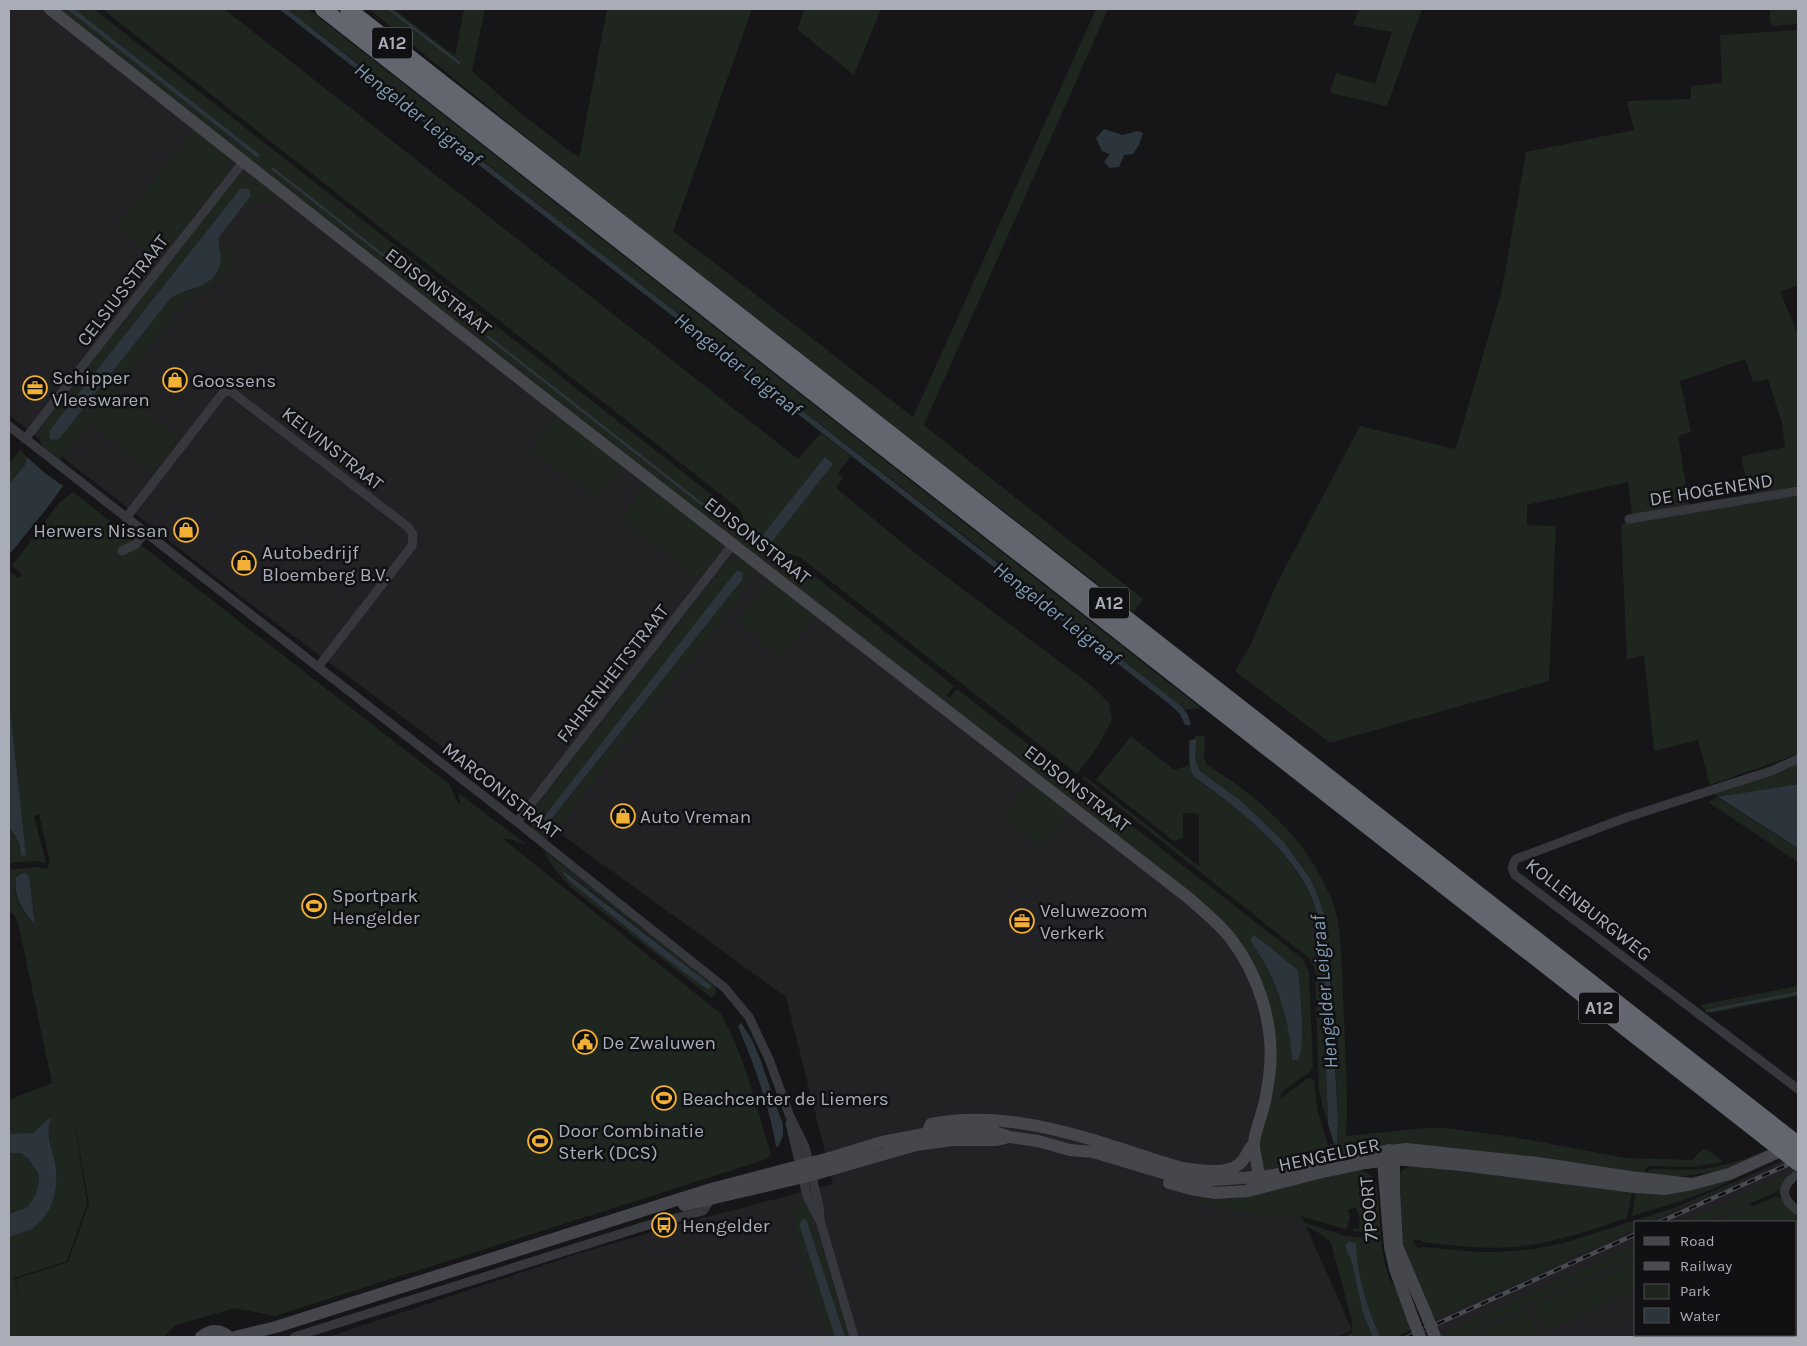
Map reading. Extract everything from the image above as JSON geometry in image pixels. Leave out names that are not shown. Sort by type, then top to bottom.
[{"type":"highway","name":"A12","points":[[323,9],[1773,1134],[1798,1144]]},
{"type":"highway","name":"A12","points":[[348,9],[1773,1134],[1798,1163]]},
{"type":"main road","name":"EDISONSTRAAT","points":[[50,9],[535,391],[1190,899],[1231,938],[1245,958],[1254,978],[1265,1009],[1269,1036],[1270,1067],[1265,1101],[1254,1143],[1258,1173]]},
{"type":"main road","name":"HENGELDER","points":[[926,1133],[931,1124],[944,1122],[968,1120],[1016,1123],[1048,1128],[1182,1168],[1204,1171],[1230,1169],[1243,1161],[1254,1143]]},
{"type":"main road","name":"HENGELDER","points":[[267,1337],[288,1328],[645,1215],[805,1171],[882,1142],[926,1133],[970,1129],[991,1131],[1070,1150],[1093,1152],[1180,1178],[1201,1181],[1258,1173],[1290,1172],[1338,1160],[1389,1157]]},
{"type":"main road","name":"HENGELDER","points":[[235,1337],[286,1324],[710,1189],[805,1171],[923,1144],[953,1140],[995,1140],[1010,1137]]},
{"type":"main road","name":"HENGELDER","points":[[1070,1150],[1085,1158],[1190,1189],[1215,1193],[1248,1191],[1389,1157],[1406,1149],[1432,1150],[1580,1168],[1630,1177],[1692,1184],[1729,1174],[1798,1144]]},
{"type":"main road","name":"7POORT","points":[[1389,1157],[1397,1246],[1435,1337]]},
{"type":"main road","name":"7POORT","points":[[1389,1157],[1390,1247],[1395,1269],[1420,1337]]},
{"type":"main road","name":"HENGELDER","points":[[1236,1165],[1252,1166],[1258,1173]]},
{"type":"main road","points":[[1248,1191],[1256,1183],[1258,1173]]},
{"type":"main road","points":[[201,1337],[214,1331],[229,1337]]},
{"type":"street","name":"CELSIUSSTRAAT","points":[[25,439],[244,161]]},
{"type":"street","name":"KELVINSTRAAT","points":[[126,518],[222,394],[230,390],[408,527],[413,534],[412,546],[318,667]]},
{"type":"street","name":"MARCONISTRAAT","points":[[9,426],[517,822],[725,988],[749,1017],[764,1045],[789,1114],[805,1171],[807,1196],[820,1220],[854,1337]]},
{"type":"street","name":"DE HOGENEND","points":[[1629,519],[1798,490]]},
{"type":"street","points":[[122,551],[136,544],[145,533]]},
{"type":"street","name":"FAHRENHEITSTRAAT","points":[[517,822],[733,544]]},
{"type":"street","name":"KOLLENBURGWEG","points":[[1798,759],[1771,771],[1625,818],[1516,859],[1512,864],[1512,869],[1516,875],[1798,1089]]},
{"type":"street","points":[[1798,1174],[1788,1182],[1784,1192],[1788,1202],[1798,1212]]},
{"type":"street","name":"HENGELDER","points":[[294,1337],[648,1225],[703,1211],[712,1198]]},
{"type":"shaded area","points":[[9,9],[69,9],[1182,880],[1257,942],[1285,1055],[1277,1140],[1290,1190],[1352,1330],[1337,1337],[328,1337],[580,1253],[680,1224],[833,1184],[786,997],[540,819],[249,603],[9,415]]},
{"type":"shaded area","points":[[1784,1160],[1797,1171],[1747,1203],[1774,1221],[1652,1221]]},
{"type":"shaded area","points":[[1634,1230],[1634,1336],[1797,1336],[1798,1239],[1798,1337],[1435,1337],[1434,1319]]},
{"type":"green space","points":[[57,9],[94,9],[485,316],[485,318],[471,333]]},
{"type":"green space","points":[[102,9],[224,9],[798,459],[821,433],[851,456],[838,473],[843,478],[836,488],[916,554],[1093,687],[1109,703],[1112,720],[1098,746],[1077,774],[801,558],[795,555],[766,550],[754,544],[738,508]]},
{"type":"green space","points":[[287,9],[308,9],[1201,708],[1185,710],[1030,587]]},
{"type":"green space","points":[[369,9],[394,9],[455,56],[464,9],[485,9],[472,71],[520,113],[579,158],[607,9],[752,9],[673,232],[913,417],[1096,9],[1108,9],[924,425],[1143,599],[1134,612],[653,238]]},
{"type":"green space","points":[[805,9],[881,9],[854,75],[797,29]]},
{"type":"green space","points":[[1359,9],[1422,9],[1387,106],[1330,93],[1336,73],[1375,84],[1392,32],[1353,25]]},
{"type":"green space","points":[[1770,9],[1798,9],[1798,24],[1773,26],[1770,21]]},
{"type":"green space","points":[[1798,30],[1798,285],[1780,292],[1798,334],[1798,486],[1756,494],[1746,477],[1741,457],[1785,447],[1782,423],[1768,379],[1753,382],[1745,359],[1680,381],[1691,432],[1678,436],[1689,505],[1632,515],[1628,482],[1527,505],[1527,525],[1556,526],[1549,681],[1330,743],[1235,671],[1250,646],[1277,583],[1360,426],[1456,448],[1502,290],[1526,152],[1634,130],[1627,101],[1691,99],[1691,86],[1722,83],[1720,35]]},
{"type":"green space","points":[[194,128],[226,152],[229,166],[225,174],[159,259],[117,228]]},
{"type":"green space","points":[[243,172],[248,173],[275,193],[273,204],[261,202],[243,207],[250,197],[240,189],[49,431],[59,439],[170,299],[207,281],[215,271],[221,250],[236,250],[229,271],[211,287],[189,297],[116,390],[178,438],[151,473],[90,422],[60,459],[42,444],[40,428],[236,176]]},
{"type":"green space","points":[[489,320],[730,509],[739,520],[750,543],[762,554],[762,557],[758,558],[478,338],[477,336]]},
{"type":"green space","points":[[557,414],[624,466],[596,499],[530,450]]},
{"type":"green space","points":[[20,450],[27,457],[25,465],[9,484],[9,464]]},
{"type":"green space","points":[[647,484],[716,538],[719,544],[718,554],[698,578],[621,519]]},
{"type":"green space","name":"Sportpark Hengelder","points":[[73,492],[135,540],[137,548],[141,545],[449,784],[458,803],[461,805],[458,793],[526,844],[502,838],[721,1014],[737,1047],[749,1082],[771,1154],[767,1159],[275,1316],[235,1308],[176,1325],[163,1337],[9,1337],[9,1100],[52,1083],[18,922],[9,911],[9,870],[35,867],[47,869],[50,861],[39,814],[34,816],[46,863],[38,861],[9,863],[9,830],[18,841],[21,855],[9,701],[9,571],[19,578],[22,574],[12,566],[58,504]],"holes":[[[19,875],[34,910],[34,924],[22,908],[16,895],[16,881]],[[74,1119],[89,1204],[68,1262],[15,1279],[22,1304],[14,1278],[67,1261],[87,1203]]]},
{"type":"green space","points":[[1798,492],[1798,754],[1710,785],[1698,740],[1654,751],[1644,655],[1627,660],[1621,524]]},
{"type":"green space","points":[[741,557],[755,566],[739,598],[550,838],[545,840],[531,825],[531,813],[728,561]],"holes":[[[737,570],[744,575],[742,580],[550,823],[544,819]]]},
{"type":"green space","points":[[774,557],[790,558],[798,563],[954,686],[943,700],[769,566],[769,560]]},
{"type":"green space","points":[[771,583],[815,614],[784,653],[779,655],[741,625],[741,616],[765,586]]},
{"type":"green space","points":[[957,689],[1304,960],[1309,973],[1313,1067],[1311,1071],[1276,1096],[1272,1095],[1274,1054],[1240,946],[946,703]],"holes":[[[1253,936],[1260,939],[1298,970],[1302,1027],[1299,1058],[1292,1059],[1288,1027],[1282,1005],[1269,970]]]},
{"type":"green space","points":[[1195,735],[1205,737],[1204,758],[1207,765],[1243,789],[1290,832],[1315,866],[1332,901],[1339,929],[1341,955],[1347,1092],[1346,1136],[1424,1128],[1446,1128],[1513,1137],[1626,1158],[1692,1160],[1704,1148],[1724,1162],[1691,1167],[1649,1166],[1643,1175],[1432,1147],[1270,1171],[1262,1166],[1258,1147],[1268,1108],[1307,1079],[1311,1078],[1314,1081],[1317,1109],[1328,1145],[1337,1143],[1338,1122],[1332,983],[1325,917],[1310,878],[1282,840],[1240,800],[1200,771],[1195,759]]},
{"type":"green space","points":[[1131,736],[1174,770],[1189,765],[1197,779],[1234,806],[1272,841],[1293,867],[1310,895],[1317,917],[1321,940],[1328,1124],[1319,1089],[1315,973],[1308,957],[1082,778],[1084,776],[1199,866],[1199,814],[1183,813],[1183,838],[1174,841],[1096,780]]},
{"type":"green space","points":[[1798,762],[1798,784],[1718,798],[1798,848],[1798,862],[1708,802],[1718,797],[1712,793]]},
{"type":"green space","points":[[1036,786],[1066,809],[1066,817],[1045,845],[1038,846],[1005,820],[1005,815],[1026,788]]},
{"type":"green space","points":[[545,851],[715,985],[716,990],[712,998],[573,889],[556,871]],"holes":[[[565,872],[711,985],[695,979],[660,954],[569,881],[564,876]]]},
{"type":"green space","points":[[1798,986],[1798,996],[1711,1013],[1699,1005]]},
{"type":"green space","points":[[1769,1149],[1772,1151],[1717,1172],[1673,1177],[1646,1173],[1652,1169],[1694,1170],[1716,1167]]},
{"type":"green space","points":[[1780,1158],[1713,1189],[1632,1216],[1636,1189],[1659,1191]]},
{"type":"green space","points":[[1784,1160],[1652,1221],[1634,1221],[1634,1230],[1434,1319],[1399,1236],[1399,1175],[1402,1170],[1413,1165],[1633,1189],[1627,1218],[1555,1240],[1500,1248],[1456,1246],[1414,1240],[1413,1243],[1419,1248],[1477,1252],[1534,1249],[1564,1243],[1677,1207]]},
{"type":"green space","points":[[1356,1170],[1370,1175],[1377,1187],[1385,1265],[1390,1280],[1396,1287],[1411,1330],[1396,1337],[1343,1337],[1352,1333],[1352,1321],[1331,1243],[1311,1228],[1297,1222],[1297,1220],[1346,1236],[1373,1239],[1372,1234],[1353,1231],[1353,1228],[1359,1229],[1360,1219],[1356,1207],[1348,1210],[1350,1217],[1345,1229],[1303,1217],[1241,1212],[1196,1200],[1198,1194]]},
{"type":"green space","points":[[1796,1170],[1780,1190],[1710,1221],[1684,1221]]},
{"type":"green space","points":[[1777,1196],[1798,1217],[1798,1239],[1797,1221],[1718,1221]]},
{"type":"green space","points":[[807,1202],[847,1331],[847,1337],[845,1337],[808,1225],[799,1224],[835,1337],[829,1337],[807,1274],[791,1206]]},
{"type":"green space","points":[[1634,1245],[1634,1256],[1460,1336],[1441,1337],[1440,1335]]},
{"type":"green space","points":[[1634,1260],[1634,1291],[1549,1329],[1556,1337],[1535,1314],[1539,1307],[1538,1304]]},
{"type":"green space","points":[[1529,1309],[1529,1317],[1541,1332],[1529,1337],[1466,1337]]},
{"type":"water","points":[[67,9],[74,9],[260,155],[258,158]]},
{"type":"water","name":"Hengelder Leigraaf","points":[[279,9],[287,9],[1181,706],[1188,715],[1191,725],[1185,725],[1180,714],[1168,703]]},
{"type":"water","points":[[1104,129],[1122,135],[1138,131],[1143,133],[1139,145],[1133,154],[1124,155],[1119,167],[1110,168],[1104,162],[1110,154],[1102,151],[1096,138]]},
{"type":"water","points":[[240,189],[250,189],[250,197],[219,237],[221,260],[217,272],[212,279],[170,299],[59,439],[50,439],[49,431]]},
{"type":"water","points":[[27,457],[63,486],[9,555],[9,484],[25,465]]},
{"type":"water","points":[[825,457],[833,464],[770,544],[763,544],[761,537]]},
{"type":"water","points":[[737,570],[743,573],[742,580],[548,823],[544,820],[544,817]]},
{"type":"water","points":[[9,701],[26,856],[21,855],[18,841],[9,829]]},
{"type":"water","points":[[1196,740],[1195,759],[1200,771],[1240,800],[1282,840],[1310,878],[1319,899],[1325,917],[1329,954],[1338,1122],[1337,1143],[1334,1144],[1328,1124],[1324,988],[1322,986],[1321,948],[1316,910],[1309,891],[1297,872],[1267,836],[1193,775],[1190,766],[1189,741]]},
{"type":"water","points":[[1798,784],[1798,848],[1718,797]]},
{"type":"water","points":[[565,872],[711,985],[711,988],[707,989],[660,954],[569,881],[563,874]]},
{"type":"water","points":[[25,873],[29,877],[35,925],[23,909],[16,892],[16,878]]},
{"type":"water","points":[[1253,935],[1298,970],[1302,1043],[1298,1060],[1292,1059],[1288,1028],[1280,998],[1268,968],[1251,942]]},
{"type":"water","points":[[741,1023],[751,1038],[761,1061],[783,1125],[783,1136],[778,1147],[776,1146],[760,1085],[738,1026]]},
{"type":"water","points":[[51,1117],[49,1136],[56,1172],[54,1198],[41,1221],[29,1230],[9,1237],[9,1214],[28,1207],[36,1194],[39,1180],[38,1173],[28,1158],[21,1153],[9,1153],[9,1134],[33,1133]]},
{"type":"water","points":[[803,1219],[806,1220],[808,1225],[845,1337],[835,1337],[799,1224]]},
{"type":"water","points":[[1349,1241],[1356,1244],[1358,1268],[1364,1292],[1380,1337],[1373,1337],[1363,1313],[1352,1262],[1346,1249],[1346,1244]]},
{"type":"waterway","points":[[389,9],[459,63]]},
{"type":"waterway","points":[[273,169],[475,327]]},
{"type":"waterway","points":[[488,337],[734,529]]},
{"type":"waterway","points":[[1707,1011],[1798,993]]},
{"type":"railway","points":[[1662,1221],[1798,1160]]},
{"type":"railway","points":[[1408,1337],[1634,1235]]},
{"type":"place","name":"Goossens","points":[[175,380]]},
{"type":"place","name":"Schipper Vleeswaren","points":[[35,388]]},
{"type":"place","name":"Herwers Nissan","points":[[186,530]]},
{"type":"place","name":"Autobedrijf Bloemberg B.V.","points":[[244,563]]},
{"type":"place","name":"Auto Vreman","points":[[623,816]]},
{"type":"place","name":"Sportpark Hengelder","points":[[314,906]]},
{"type":"place","name":"Veluwezoom Verkerk","points":[[1022,921]]},
{"type":"place","name":"De Zwaluwen","points":[[585,1042]]},
{"type":"place","name":"Beachcenter de Liemers","points":[[664,1098]]},
{"type":"place","name":"Door Combinatie Sterk (DCS)","points":[[540,1141]]},
{"type":"place","name":"Hengelder","points":[[664,1225]]}]
